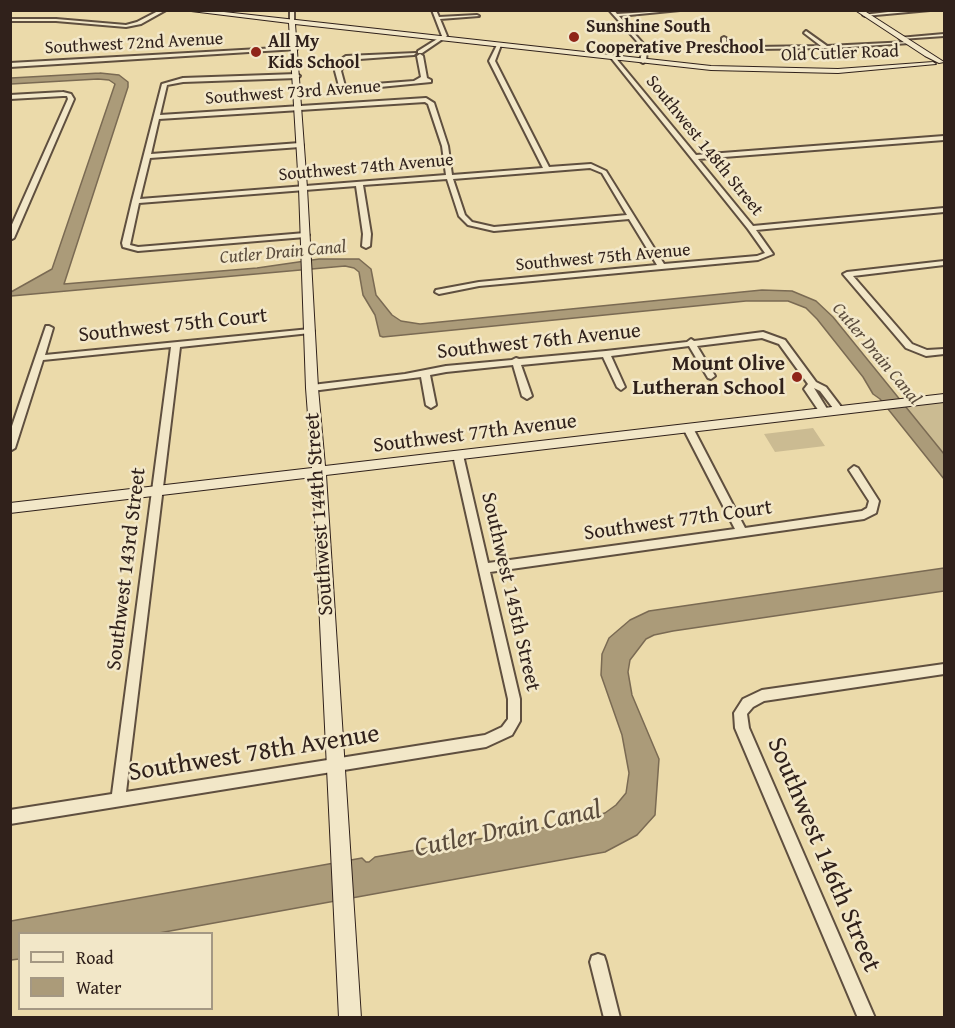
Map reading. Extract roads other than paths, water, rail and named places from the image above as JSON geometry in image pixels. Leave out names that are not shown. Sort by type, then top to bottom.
[{"type":"street","points":[[10,19],[126,26],[142,22],[164,10]]},
{"type":"street","name":"Old Cutler Road","points":[[186,10],[439,40],[711,68],[792,71],[940,65]]},
{"type":"street","name":"Southwest 144th Street","points":[[292,10],[350,1017]]},
{"type":"street","points":[[419,54],[422,80],[385,86],[349,88],[342,86],[338,71],[343,60],[419,54],[432,49],[445,36],[434,10]]},
{"type":"street","points":[[613,13],[678,10]]},
{"type":"street","points":[[861,13],[928,10]]},
{"type":"street","points":[[10,19],[19,13]]},
{"type":"street","points":[[613,13],[644,47],[646,53],[643,61]]},
{"type":"street","points":[[861,13],[940,65]]},
{"type":"street","points":[[438,18],[477,16]]},
{"type":"street","points":[[806,32],[826,47]]},
{"type":"street","points":[[901,38],[945,35]]},
{"type":"street","points":[[724,38],[725,43],[735,47],[826,47],[908,43]]},
{"type":"street","points":[[499,45],[492,62],[547,169]]},
{"type":"street","name":"Southwest 72nd Avenue","points":[[10,65],[295,48]]},
{"type":"street","name":"Southwest 148th Street","points":[[614,58],[695,157],[769,254]]},
{"type":"street","points":[[297,76],[188,80],[166,83],[162,87],[126,245],[130,249],[305,235]]},
{"type":"street","points":[[10,97],[63,94],[70,96],[71,100],[10,238]]},
{"type":"street","name":"Southwest 73rd Avenue","points":[[156,117],[417,100],[431,103],[445,146],[449,176]]},
{"type":"street","points":[[695,157],[945,138]]},
{"type":"street","points":[[146,156],[300,145]]},
{"type":"street","name":"Southwest 74th Avenue","points":[[135,201],[584,166],[599,168],[603,171],[632,217]]},
{"type":"street","points":[[449,176],[463,218],[479,228],[498,229],[632,217],[662,267]]},
{"type":"street","points":[[359,183],[367,234],[366,246]]},
{"type":"street","points":[[751,228],[945,210]]},
{"type":"street","name":"Southwest 75th Avenue","points":[[439,292],[479,284],[758,258],[769,254]]},
{"type":"street","points":[[945,263],[847,274],[909,346],[919,351],[945,351]]},
{"type":"street","points":[[10,448],[49,328]]},
{"type":"street","name":"Southwest 75th Court","points":[[40,358],[310,331]]},
{"type":"street","name":"Southwest 76th Avenue","points":[[312,388],[516,361],[606,354],[761,335],[782,342],[813,384]]},
{"type":"street","points":[[691,342],[711,376]]},
{"type":"street","name":"Southwest 143rd Street","points":[[117,800],[176,344]]},
{"type":"street","points":[[606,354],[621,387]]},
{"type":"street","points":[[516,361],[527,396]]},
{"type":"street","points":[[425,373],[431,405]]},
{"type":"street","points":[[824,412],[809,389],[813,384],[823,389],[839,410]]},
{"type":"street","name":"Southwest 77th Avenue","points":[[10,508],[945,398]]},
{"type":"street","points":[[688,428],[742,532]]},
{"type":"street","name":"Southwest 145th Street","points":[[458,455],[514,699],[512,725],[503,734]]},
{"type":"street","name":"Southwest 77th Court","points":[[484,567],[869,513],[874,506],[871,495],[854,470]]},
{"type":"street","name":"Southwest 146th Street","points":[[867,1017],[742,728],[740,718],[742,710],[748,703],[762,696],[945,669]]},
{"type":"street","name":"Southwest 78th Avenue","points":[[10,817],[486,741],[503,734]]},
{"type":"street","points":[[598,962],[612,1017]]},
{"type":"water","points":[[100,73],[119,75],[128,82],[128,87],[64,284],[257,268],[319,259],[359,259],[371,269],[376,295],[392,315],[401,321],[420,324],[762,290],[792,291],[816,301],[833,317],[944,454],[944,479],[880,399],[873,394],[863,377],[817,319],[806,308],[788,301],[746,301],[383,337],[380,336],[375,315],[363,295],[359,272],[345,266],[11,296],[11,292],[52,269],[115,84],[109,80],[98,79],[11,84],[11,78]]},
{"type":"water","points":[[944,568],[944,591],[673,631],[646,639],[630,660],[628,672],[632,695],[659,759],[655,815],[637,835],[605,852],[165,932],[18,932],[18,959],[11,960],[11,921],[362,858],[369,862],[375,857],[548,827],[605,813],[626,793],[629,773],[622,735],[601,675],[602,654],[609,638],[630,620],[649,611]]},
{"type":"place","name":"Sunshine South Cooperative Preschool","points":[[574,37]]},
{"type":"place","name":"All My Kids School","points":[[256,52]]},
{"type":"place","name":"Mount Olive Lutheran School","points":[[797,377]]},
{"type":"water label","name":"Cutler Drain Canal","points":[[283,253]]},
{"type":"water label","name":"Cutler Drain Canal","points":[[876,354]]},
{"type":"water label","name":"Cutler Drain Canal","points":[[508,830]]}]
